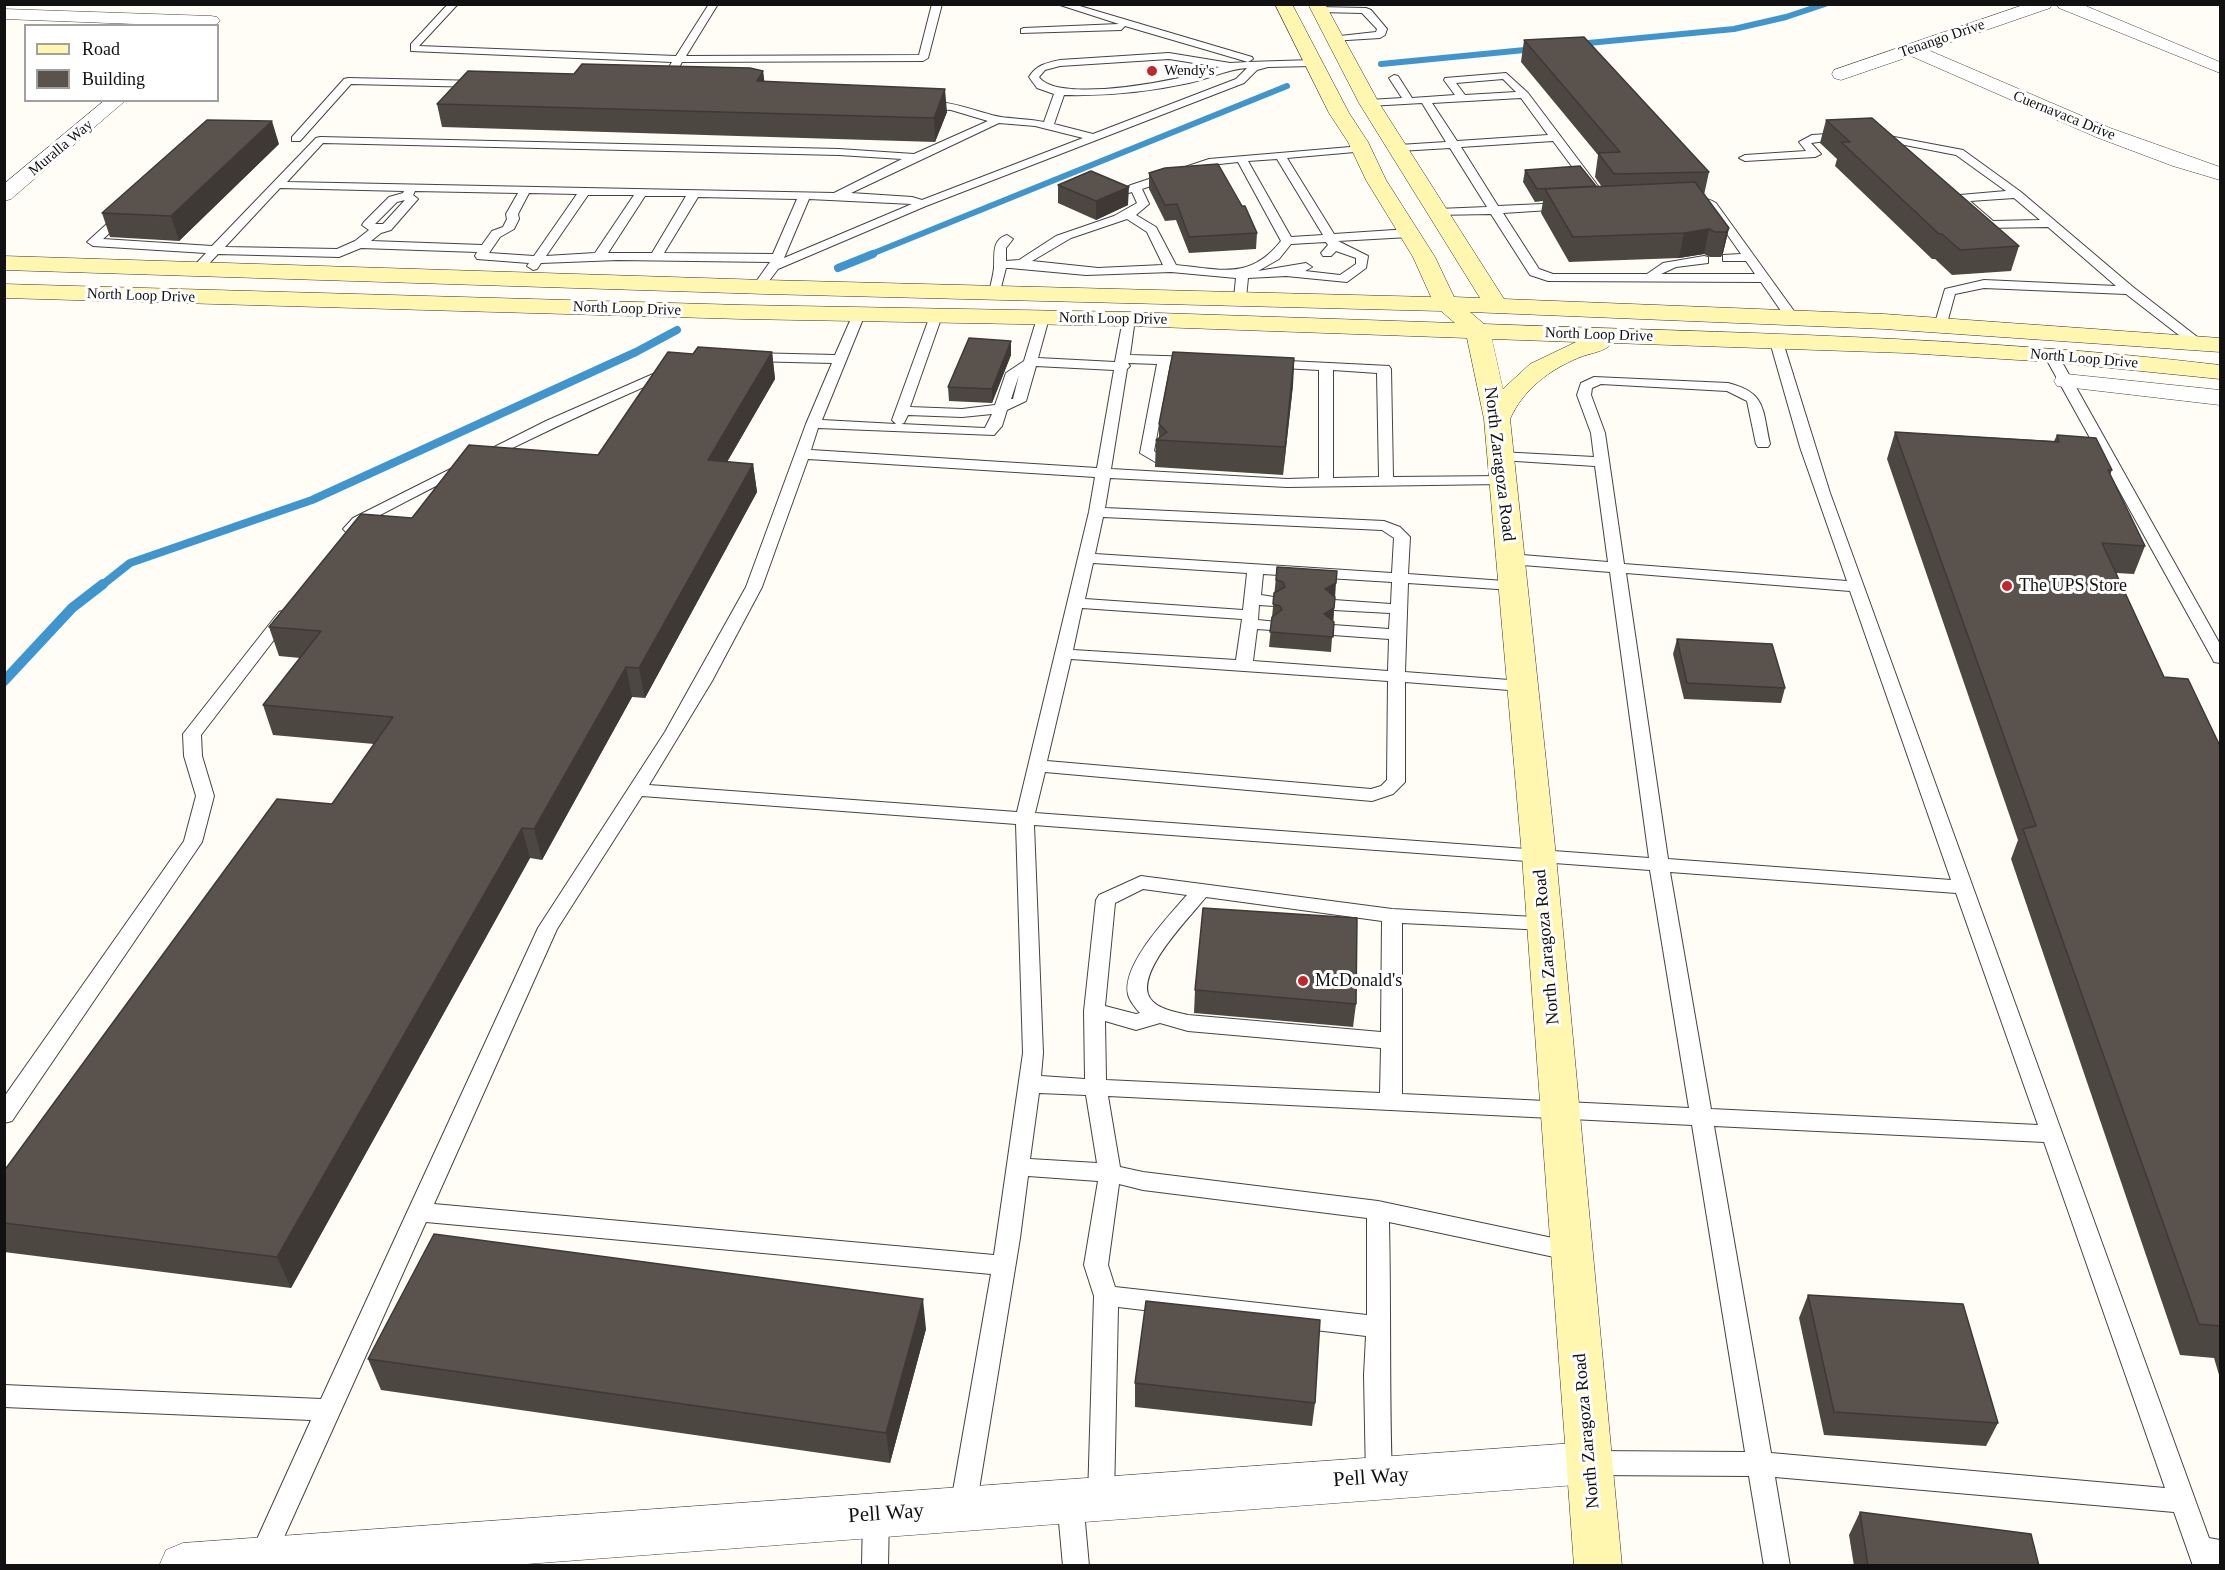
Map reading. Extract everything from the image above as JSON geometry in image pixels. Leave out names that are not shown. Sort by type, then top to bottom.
[{"type":"main road","points":[[1287,13],[1339,113],[1362,149],[1376,180],[1424,257],[1445,302],[1478,331],[1496,305],[1369,103],[1318,7]]},
{"type":"main road","points":[[1287,13],[1307,29],[1339,91],[1350,98],[1369,103]]},
{"type":"main road","name":"North Loop Drive","points":[[4,263],[197,269],[531,270],[759,286],[869,290],[1445,302],[1941,323],[2209,344]]},
{"type":"main road","points":[[859,314],[869,290]]},
{"type":"main road","name":"North Loop Drive","points":[[4,291],[936,316],[1129,319],[1906,346],[2051,355],[2220,372]]},
{"type":"main road","name":"North Zaragoza Road","points":[[1478,331],[1497,419],[1545,923],[1598,1566]]},
{"type":"main road","points":[[1497,419],[1501,406],[1524,382],[1552,359],[1584,346],[1637,337]]},
{"type":"street","name":"Tenango Drive","points":[[1841,74],[2044,4]]},
{"type":"street","points":[[2065,4],[2220,68]]},
{"type":"street","points":[[4,14],[214,19]]},
{"type":"street","name":"Cuernavaca Drive","points":[[1912,50],[2079,123],[2220,174]]},
{"type":"street","name":"Muralla Way","points":[[4,195],[115,102]]},
{"type":"street","points":[[2066,381],[2220,398]]},
{"type":"street","name":"Pell Way","points":[[183,1566],[261,1560],[319,1560],[876,1514],[1589,1462]]},
{"type":"lane","points":[[454,4],[414,46],[415,49],[680,59],[923,58],[937,4]]},
{"type":"lane","points":[[678,76],[669,76],[714,4]]},
{"type":"lane","points":[[1061,4],[1267,64]]},
{"type":"lane","points":[[1318,7],[1363,10],[1368,12],[1382,29],[1380,35],[1372,37],[1334,39]]},
{"type":"lane","points":[[1024,31],[1138,27]]},
{"type":"lane","points":[[1230,66],[1208,76],[1185,82],[1089,92],[1049,90],[1037,83],[1034,77],[1037,71],[1060,63],[1169,56],[1230,66],[1313,63]]},
{"type":"lane","points":[[1185,58],[1072,67],[1055,72],[1051,76],[1054,81],[1069,86],[1083,87],[1185,82]]},
{"type":"lane","points":[[525,190],[512,213],[502,217],[491,231],[492,241],[482,256],[531,270],[599,257],[775,262],[1219,90],[1240,81],[1253,68],[1267,64]]},
{"type":"lane","points":[[1463,99],[1449,80],[1506,76],[1524,95],[1600,196]]},
{"type":"lane","points":[[1395,78],[1410,102]]},
{"type":"lane","points":[[487,84],[348,81],[290,139],[839,152],[916,157]]},
{"type":"lane","points":[[1048,126],[1060,92]]},
{"type":"lane","points":[[1369,103],[1524,95]]},
{"type":"lane","points":[[1426,101],[1534,272],[1539,275],[1552,278],[1764,278]]},
{"type":"lane","points":[[906,105],[952,107],[998,120],[1014,120],[1048,126],[1094,137]]},
{"type":"lane","points":[[836,196],[998,120]]},
{"type":"lane","points":[[1745,158],[1815,154],[1804,142],[1812,138],[1858,136],[1959,152],[2053,223],[2129,290],[2209,344]]},
{"type":"lane","points":[[1399,148],[1556,138]]},
{"type":"lane","points":[[197,269],[320,140]]},
{"type":"lane","points":[[1024,262],[1039,249],[1074,232],[1130,216],[1143,204],[1130,189],[1209,162],[1362,149]]},
{"type":"lane","points":[[1280,155],[1331,246]]},
{"type":"lane","points":[[1241,158],[1287,241]]},
{"type":"lane","points":[[278,185],[410,192],[525,190],[836,196],[912,200],[922,204]]},
{"type":"lane","points":[[531,270],[585,191]]},
{"type":"lane","points":[[137,202],[93,242],[216,250],[339,253],[359,244],[377,230],[387,227],[412,199],[410,192]]},
{"type":"lane","points":[[599,257],[642,192]]},
{"type":"lane","points":[[656,257],[694,193]]},
{"type":"lane","points":[[2017,194],[1960,198],[1990,225],[2053,223]]},
{"type":"lane","points":[[759,286],[775,262],[804,196]]},
{"type":"lane","points":[[1674,202],[1696,201],[1712,205],[1793,318]]},
{"type":"lane","points":[[1438,213],[1572,206]]},
{"type":"lane","points":[[359,244],[492,241],[517,232],[523,218],[512,213]]},
{"type":"lane","points":[[1130,216],[1152,230],[1171,268]]},
{"type":"lane","points":[[1331,246],[1409,233]]},
{"type":"lane","points":[[995,292],[1000,265],[998,252],[1001,243],[1007,239]]},
{"type":"lane","points":[[1000,265],[1024,262],[1073,270],[1125,272],[1171,268],[1242,275],[1289,273],[1335,280],[1349,277],[1362,265],[1362,256],[1331,246],[1287,241]]},
{"type":"lane","points":[[1242,275],[1275,256],[1287,241]]},
{"type":"lane","points":[[1727,258],[1749,257]]},
{"type":"lane","points":[[1650,279],[1664,266],[1704,260]]},
{"type":"lane","points":[[1289,273],[1306,267]]},
{"type":"lane","points":[[1240,298],[1242,275]]},
{"type":"lane","points":[[1941,323],[1949,292],[1984,284],[2129,290]]},
{"type":"lane","points":[[261,1560],[548,928],[638,790],[705,681],[754,587],[813,423],[859,314]]},
{"type":"lane","points":[[896,427],[936,316]]},
{"type":"lane","points":[[902,411],[968,414],[1000,410],[1019,401],[1043,318]]},
{"type":"lane","points":[[963,1508],[1004,1266],[1033,1053],[1025,818],[1097,512],[1129,319]]},
{"type":"lane","points":[[1777,342],[1808,447],[2182,1501],[2209,1556]]},
{"type":"lane","points":[[2051,355],[2220,658]]},
{"type":"lane","points":[[730,357],[840,359]]},
{"type":"lane","points":[[1031,362],[1164,360],[1210,362]]},
{"type":"lane","points":[[1157,459],[1147,453],[1164,360]]},
{"type":"lane","points":[[343,540],[358,521],[414,491],[598,400],[686,364]]},
{"type":"lane","points":[[1257,364],[1384,369],[1386,482]]},
{"type":"lane","points":[[1326,366],[1326,483]]},
{"type":"lane","points":[[1762,444],[1752,399],[1741,391],[1728,387],[1599,380],[1586,386],[1584,395],[1598,433],[1659,865],[1777,1566]]},
{"type":"lane","points":[[813,423],[988,432],[995,426],[1000,410]]},
{"type":"lane","points":[[802,454],[1287,483],[1386,482],[1501,468],[1602,462]]},
{"type":"lane","points":[[1173,468],[1186,477]]},
{"type":"lane","points":[[1038,766],[1372,795],[1387,790],[1396,782],[1397,635],[1402,537],[1395,530],[1384,526],[1097,512]]},
{"type":"lane","points":[[1087,558],[1400,578],[1617,567],[1857,587]]},
{"type":"lane","points":[[1244,665],[1256,567]]},
{"type":"lane","points":[[1250,613],[1274,601]]},
{"type":"lane","points":[[1076,603],[1250,613],[1271,625]]},
{"type":"lane","points":[[4,1115],[193,842],[205,796],[193,756],[192,734],[293,604]]},
{"type":"lane","points":[[1334,605],[1399,609]]},
{"type":"lane","points":[[1333,630],[1397,635]]},
{"type":"lane","points":[[1064,654],[1522,686]]},
{"type":"lane","points":[[638,790],[1964,887]]},
{"type":"lane","points":[[1076,1566],[1086,1499],[1106,1296],[1096,1265],[1110,1173],[1096,1088],[1094,1011],[1106,900],[1141,882],[1392,916],[1545,923]]},
{"type":"lane","points":[[1202,891],[1158,944],[1139,973],[1136,991],[1143,1005],[1160,1015],[1188,1023],[1391,1041]]},
{"type":"lane","points":[[1391,1102],[1392,916]]},
{"type":"lane","points":[[1094,1011],[1136,1022],[1160,1015]]},
{"type":"lane","points":[[1029,1084],[2052,1134]]},
{"type":"lane","points":[[1018,1167],[1110,1173],[1143,1180],[1378,1210],[1573,1251]]},
{"type":"lane","points":[[1378,1210],[1379,1327],[1376,1375],[1379,1478]]},
{"type":"lane","points":[[419,1212],[1004,1266]]},
{"type":"lane","points":[[1106,1296],[1379,1327]]},
{"type":"lane","points":[[4,1396],[329,1410]]},
{"type":"lane","points":[[1589,1462],[1759,1464],[2182,1501]]},
{"type":"lane","points":[[875,1566],[876,1514]]},
{"type":"building","points":[[1584,37],[1709,172],[1614,174],[1598,153],[1620,152],[1524,40]]},
{"type":"building","points":[[582,64],[750,68],[763,71],[757,81],[945,89],[934,118],[437,104],[468,71],[574,74]]},
{"type":"building","points":[[1872,118],[2019,246],[1960,250],[1942,234],[1939,234],[1841,142],[1850,142],[1826,120]]},
{"type":"building","points":[[207,120],[272,121],[171,216],[102,213]]},
{"type":"building","points":[[1218,164],[1242,206],[1245,206],[1257,233],[1189,237],[1177,204],[1165,205],[1149,173],[1165,168]]},
{"type":"building","points":[[1580,166],[1596,186],[1537,189],[1525,170]]},
{"type":"building","points":[[1091,171],[1129,187],[1096,201],[1058,185]]},
{"type":"building","points":[[1695,182],[1729,228],[1726,232],[1715,232],[1709,229],[1684,233],[1573,237],[1545,189]]},
{"type":"building","points":[[969,338],[1011,341],[992,389],[948,387]]},
{"type":"building","points":[[698,347],[772,352],[708,460],[753,464],[639,668],[626,667],[534,829],[522,828],[277,1257],[4,1223],[4,1171],[277,799],[332,804],[393,717],[263,705],[321,631],[269,627],[361,514],[412,518],[469,445],[598,455],[668,352],[693,354]]},
{"type":"building","points":[[1173,352],[1294,358],[1285,447],[1156,440],[1167,432],[1159,424]]},
{"type":"building","points":[[1895,432],[2059,442],[2057,435],[2096,438],[2112,470],[2108,470],[2145,546],[2102,543],[2164,677],[2188,679],[2220,746],[2220,1326],[2199,1324],[2023,829],[2036,826]]},
{"type":"building","points":[[1277,567],[1337,571],[1336,583],[1325,589],[1335,597],[1334,608],[1324,614],[1334,622],[1333,637],[1270,632],[1272,617],[1282,610],[1280,606],[1273,604],[1274,593],[1285,587],[1283,582],[1276,580]]},
{"type":"building","points":[[1677,639],[1772,644],[1785,688],[1687,683]]},
{"type":"building","points":[[1203,908],[1357,918],[1356,1004],[1195,990]]},
{"type":"building","points":[[434,1234],[923,1299],[886,1433],[368,1359]]},
{"type":"building","points":[[1808,1295],[1963,1304],[1998,1423],[1834,1412]]},
{"type":"building","points":[[1146,1301],[1320,1320],[1315,1403],[1135,1383]]},
{"type":"building","points":[[1860,1512],[2031,1534],[2039,1566],[1868,1566]]},
{"type":"waterway","points":[[1578,44],[1734,29],[1786,17],[1825,4]]},
{"type":"waterway","points":[[1381,64],[1535,49]]},
{"type":"waterway","points":[[869,255],[1287,86]]},
{"type":"waterway","points":[[838,268],[873,254]]},
{"type":"waterway","points":[[101,586],[130,563],[312,500],[636,352],[677,330]]},
{"type":"waterway","points":[[4,681],[72,608],[103,584]]},
{"type":"place","name":"Wendy's","points":[[1152,71]]},
{"type":"place","name":"The UPS Store","points":[[2007,586]]},
{"type":"place","name":"McDonald's","points":[[1303,981]]}]
